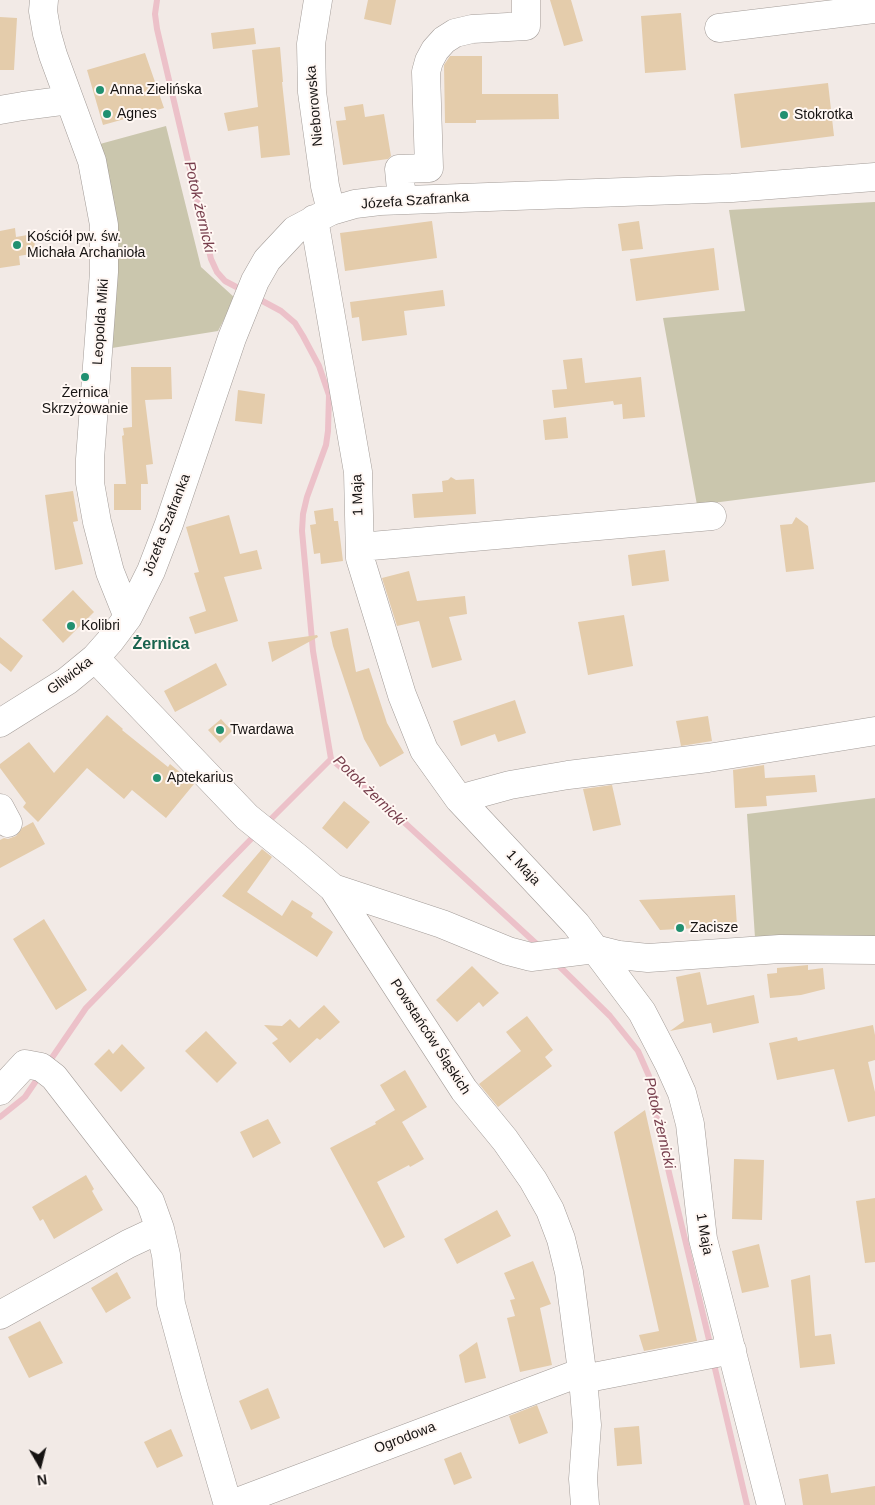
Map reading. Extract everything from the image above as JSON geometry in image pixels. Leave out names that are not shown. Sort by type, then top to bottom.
[{"type":"street","name":"Leopolda Miki","points":[[44,0],[43,11],[49,41],[92,161],[104,225],[104,272],[90,459],[90,484],[97,522],[110,572],[128,617]]},
{"type":"street","name":"Nieborowska","points":[[318,0],[311,44],[312,92],[325,186],[323,215]]},
{"type":"street","points":[[402,200],[400,169],[429,168],[426,72],[435,50],[444,40],[455,33],[472,28],[526,26],[526,0]]},
{"type":"street","points":[[718,28],[875,10]]},
{"type":"street","points":[[0,110],[69,100]]},
{"type":"street","name":"Józefa Szafranka","points":[[128,617],[151,572],[255,281],[267,260],[295,230],[323,215],[356,204],[402,200],[732,188],[875,177]]},
{"type":"street","name":"1 Maja","points":[[323,215],[358,472],[360,558],[402,695],[424,750],[459,799],[576,924],[642,1012],[682,1093],[690,1124],[718,1353],[771,1505]]},
{"type":"street","points":[[360,547],[712,516]]},
{"type":"street","name":"Gliwicka","points":[[0,723],[67,681],[94,658],[128,617]]},
{"type":"street","name":"Powstańców Śląskich","points":[[94,658],[247,817],[333,888],[464,1090],[505,1140],[534,1180],[550,1210],[561,1239],[569,1272],[583,1376],[587,1425],[583,1479],[585,1505]]},
{"type":"street","points":[[459,799],[510,784],[708,758],[875,731]]},
{"type":"street","points":[[333,888],[442,924],[508,951],[531,956],[595,949],[619,955],[648,958],[780,949],[875,950]]},
{"type":"street","points":[[0,1091],[26,1064],[48,1072],[150,1201],[160,1229],[166,1255],[171,1304],[228,1505]]},
{"type":"street","points":[[0,1315],[128,1244],[160,1229]]},
{"type":"street","name":"Ogrodowa","points":[[228,1505],[583,1376],[718,1353]]},
{"type":"shaded area","points":[[166,126],[201,267],[235,298],[218,331],[112,348],[119,242],[100,144]]},
{"type":"shaded area","points":[[875,202],[875,482],[697,505],[663,318],[745,311],[729,210]]},
{"type":"shaded area","points":[[875,798],[875,936],[755,938],[747,814]]},
{"type":"building","points":[[368,0],[396,0],[391,25],[364,19]]},
{"type":"building","points":[[550,0],[571,0],[583,41],[564,46]]},
{"type":"building","points":[[681,13],[686,70],[645,73],[641,16]]},
{"type":"building","points":[[0,17],[17,18],[14,70],[0,70]]},
{"type":"building","points":[[254,28],[256,44],[213,49],[211,33]]},
{"type":"building","points":[[280,47],[290,155],[261,158],[258,126],[228,131],[224,113],[258,107],[252,50]]},
{"type":"building","points":[[145,53],[164,108],[103,125],[87,70]]},
{"type":"building","points":[[450,56],[482,56],[482,94],[558,94],[559,119],[476,120],[476,123],[445,123],[444,65]]},
{"type":"building","name":"Stokrotka","points":[[828,83],[834,136],[741,148],[734,94]]},
{"type":"building","points":[[363,104],[365,117],[384,114],[391,156],[388,159],[343,165],[336,121],[346,120],[344,107]]},
{"type":"building","points":[[432,221],[437,258],[345,271],[340,233]]},
{"type":"building","points":[[639,221],[643,249],[622,251],[618,224]]},
{"type":"building","name":"Kościół pw. św. Michała Archanioła","points":[[15,228],[16,237],[33,234],[36,253],[19,256],[20,265],[0,268],[0,231]]},
{"type":"building","points":[[714,248],[719,290],[636,301],[630,259]]},
{"type":"building","points":[[443,290],[445,306],[404,311],[407,335],[362,341],[359,317],[352,318],[350,302]]},
{"type":"building","points":[[582,358],[585,383],[641,377],[645,417],[623,419],[622,404],[614,405],[613,401],[554,408],[552,390],[567,389],[563,360]]},
{"type":"building","points":[[131,367],[171,367],[172,399],[145,400],[153,464],[146,465],[148,484],[126,484],[122,436],[124,435],[123,428],[132,427]]},
{"type":"building","points":[[238,390],[265,394],[262,424],[235,421]]},
{"type":"building","points":[[566,417],[568,438],[545,440],[543,420]]},
{"type":"building","points":[[451,477],[456,480],[474,479],[476,514],[414,518],[412,494],[443,492],[442,481],[448,480]]},
{"type":"building","points":[[114,484],[141,484],[141,510],[114,510]]},
{"type":"building","points":[[73,491],[78,521],[73,522],[83,564],[55,570],[45,495]]},
{"type":"building","points":[[333,508],[334,521],[338,521],[343,561],[321,564],[320,553],[314,554],[310,525],[316,524],[314,511]]},
{"type":"building","points":[[229,515],[240,554],[257,550],[262,569],[224,577],[238,621],[195,634],[189,617],[206,611],[194,573],[199,572],[186,527]]},
{"type":"building","points":[[796,517],[808,526],[814,569],[786,572],[780,525],[792,524]]},
{"type":"building","points":[[665,550],[669,581],[632,586],[628,555]]},
{"type":"building","points":[[409,571],[417,601],[465,596],[467,614],[449,617],[462,660],[432,668],[419,621],[397,626],[382,578]]},
{"type":"building","points":[[73,590],[94,612],[63,643],[42,620]]},
{"type":"building","points":[[624,615],[633,666],[588,675],[578,622]]},
{"type":"building","points":[[348,628],[356,672],[369,668],[387,723],[404,753],[380,767],[364,739],[333,646],[330,632]]},
{"type":"building","points":[[317,635],[318,637],[272,662],[268,642]]},
{"type":"building","points":[[0,637],[23,656],[11,672],[0,663]]},
{"type":"building","points":[[216,663],[227,685],[175,712],[164,691]]},
{"type":"building","points":[[515,700],[526,733],[498,742],[495,734],[461,746],[453,721]]},
{"type":"building","points":[[107,715],[122,730],[168,767],[170,764],[194,784],[166,818],[132,790],[124,799],[87,768],[38,822],[23,807],[26,803],[0,768],[0,764],[29,742],[54,773]]},
{"type":"building","points":[[708,716],[712,741],[681,746],[676,721]]},
{"type":"building","points":[[221,719],[232,731],[220,743],[208,730]]},
{"type":"building","points":[[764,765],[765,778],[815,775],[817,792],[766,796],[767,806],[735,808],[733,770]]},
{"type":"building","points":[[612,785],[621,825],[593,831],[583,789]]},
{"type":"building","points":[[344,801],[370,822],[347,849],[322,828]]},
{"type":"building","points":[[33,822],[45,844],[0,868],[0,840],[16,836],[22,828]]},
{"type":"building","points":[[262,849],[272,857],[247,892],[282,916],[292,900],[313,913],[311,917],[333,932],[317,957],[222,896]]},
{"type":"building","points":[[735,895],[737,926],[660,930],[639,900]]},
{"type":"building","points":[[44,919],[87,990],[56,1010],[13,939]]},
{"type":"building","points":[[808,965],[808,970],[823,968],[825,989],[801,995],[770,998],[767,974],[777,973],[777,968]]},
{"type":"building","points":[[472,966],[499,993],[483,1007],[479,1002],[457,1022],[436,1000]]},
{"type":"building","points":[[700,972],[707,1005],[754,995],[759,1023],[713,1033],[711,1023],[670,1031],[684,1021],[676,977]]},
{"type":"building","points":[[324,1005],[340,1022],[320,1040],[317,1038],[290,1063],[272,1043],[278,1039],[264,1025],[282,1026],[290,1019],[299,1028]]},
{"type":"building","points":[[527,1016],[553,1050],[545,1057],[552,1066],[498,1107],[479,1084],[521,1051],[506,1032]]},
{"type":"building","points":[[873,1025],[875,1060],[868,1062],[875,1092],[875,1116],[848,1122],[834,1069],[777,1080],[769,1043],[797,1037],[798,1041]]},
{"type":"building","points":[[206,1031],[237,1063],[217,1083],[185,1051]]},
{"type":"building","points":[[122,1044],[145,1068],[121,1092],[94,1064],[109,1049],[113,1054]]},
{"type":"building","points":[[405,1070],[427,1107],[402,1122],[424,1159],[377,1182],[405,1237],[384,1248],[330,1148],[376,1124],[375,1122],[395,1110],[380,1085]]},
{"type":"building","points":[[645,1110],[697,1341],[644,1351],[639,1335],[659,1331],[614,1132]]},
{"type":"building","points":[[268,1119],[281,1143],[253,1158],[240,1132]]},
{"type":"building","points":[[734,1159],[764,1160],[762,1220],[732,1219]]},
{"type":"building","points":[[86,1175],[94,1189],[92,1191],[103,1210],[54,1239],[43,1219],[40,1221],[32,1207]]},
{"type":"building","points":[[875,1198],[875,1262],[865,1263],[856,1201]]},
{"type":"building","points":[[497,1210],[511,1236],[457,1264],[444,1239]]},
{"type":"building","points":[[759,1244],[769,1287],[742,1293],[732,1251]]},
{"type":"building","points":[[533,1261],[551,1304],[540,1308],[552,1365],[520,1372],[507,1318],[515,1316],[510,1300],[515,1299],[504,1273]]},
{"type":"building","points":[[117,1272],[131,1298],[106,1313],[91,1288]]},
{"type":"building","points":[[810,1275],[815,1336],[831,1334],[835,1364],[800,1368],[791,1280]]},
{"type":"building","points":[[40,1321],[63,1363],[29,1378],[8,1337]]},
{"type":"building","points":[[477,1342],[486,1378],[465,1383],[459,1355]]},
{"type":"building","points":[[268,1388],[280,1418],[251,1430],[239,1401]]},
{"type":"building","points":[[537,1405],[548,1433],[519,1444],[509,1416]]},
{"type":"building","points":[[639,1426],[642,1464],[617,1466],[614,1428]]},
{"type":"building","points":[[171,1429],[183,1456],[157,1468],[144,1442]]},
{"type":"building","points":[[461,1452],[472,1478],[454,1485],[444,1459]]},
{"type":"building","points":[[828,1474],[831,1493],[875,1486],[875,1505],[803,1505],[799,1479]]},
{"type":"waterway","name":"Potok żernicki","points":[[157,0],[155,14],[157,29],[211,259],[217,272],[225,281],[244,291]]},
{"type":"waterway","name":"Potok żernicki","points":[[255,297],[281,311],[295,323],[319,366],[329,395],[326,445],[307,497],[302,531],[313,651],[331,759],[393,812],[541,948]]},
{"type":"waterway","points":[[265,825],[331,759]]},
{"type":"waterway","points":[[47,1065],[86,1008],[256,834]]},
{"type":"waterway","name":"Potok żernicki","points":[[555,962],[610,1016],[638,1051],[649,1076],[660,1135],[711,1348]]},
{"type":"waterway","points":[[0,1117],[25,1097],[40,1075]]},
{"type":"waterway","name":"Potok żernicki","points":[[713,1360],[747,1505]]},
{"type":"place","name":"Anna Zielińska","points":[[100,90]]},
{"type":"place","name":"Agnes","points":[[107,114]]},
{"type":"place","name":"Stokrotka","points":[[784,115]]},
{"type":"place","name":"Kościół pw. św. Michała Archanioła","points":[[17,245]]},
{"type":"place","name":"Żernica Skrzyżowanie","points":[[85,377]]},
{"type":"place","name":"Kolibri","points":[[71,626]]},
{"type":"place","name":"Twardawa","points":[[220,730]]},
{"type":"place","name":"Aptekarius","points":[[157,778]]},
{"type":"place","name":"Zacisze","points":[[680,928]]},
{"type":"district","name":"Żernica","points":[[161,645]]}]
